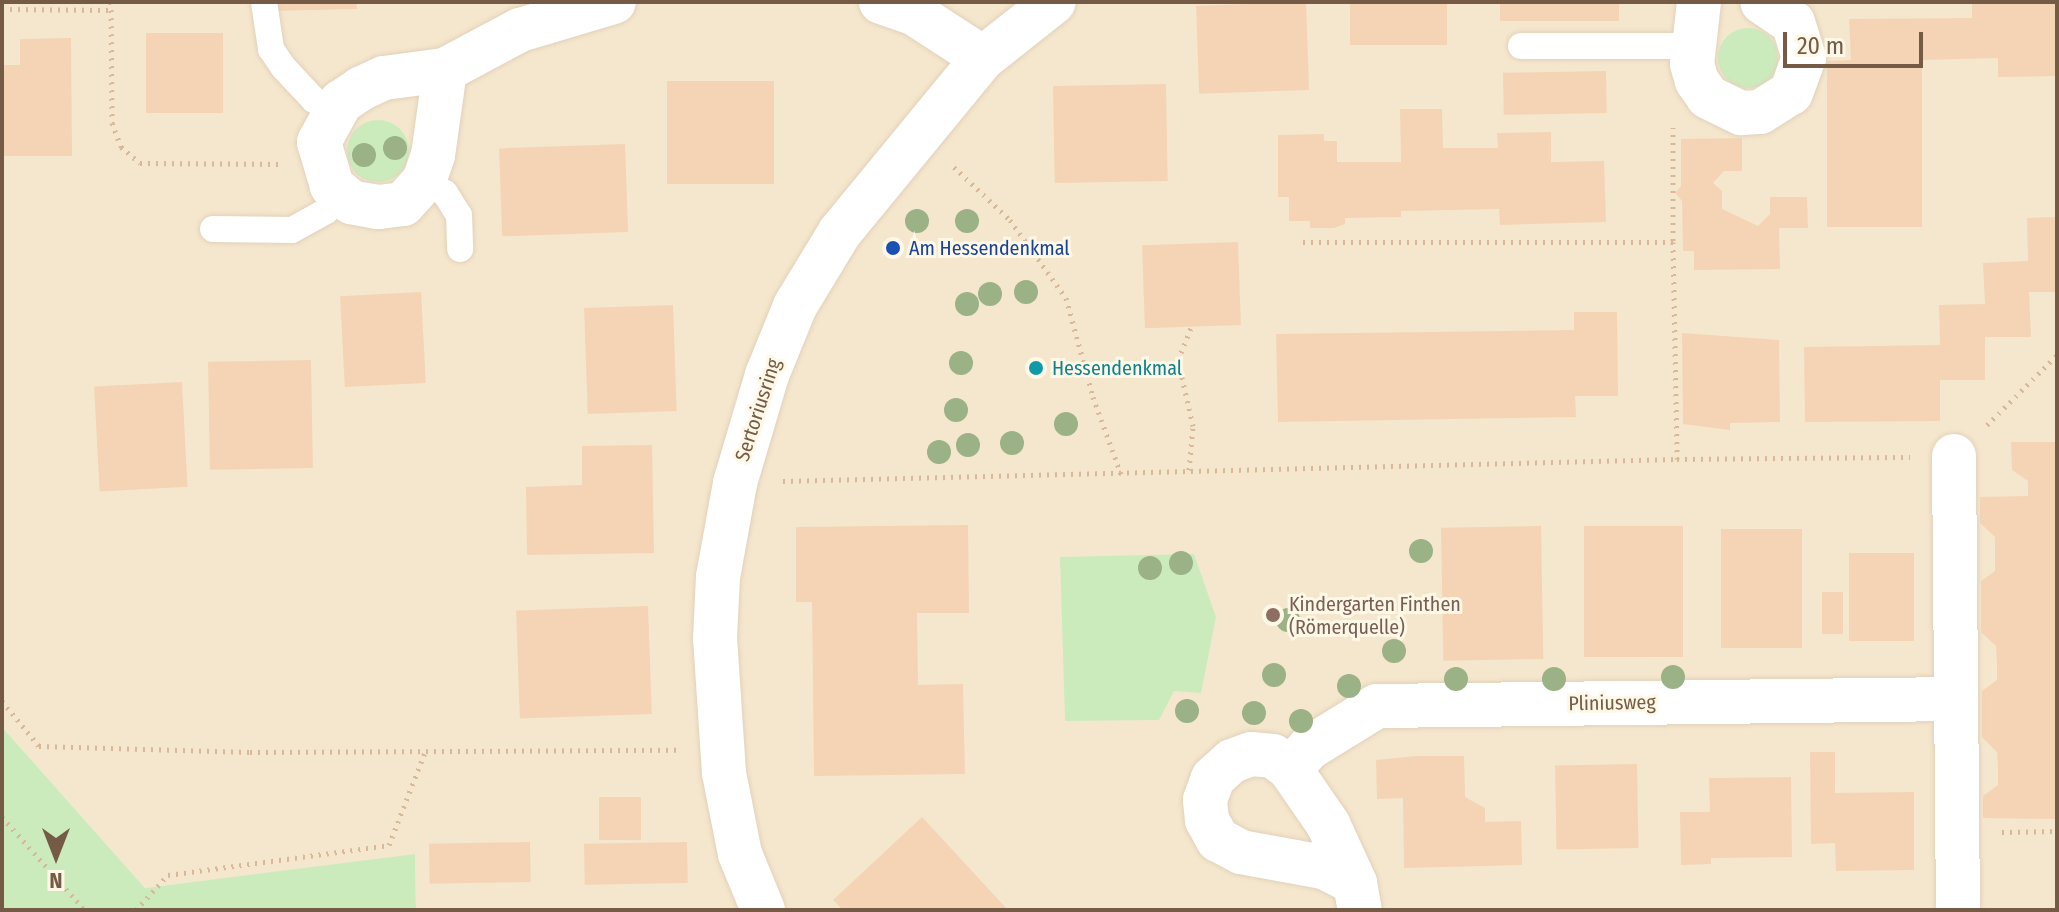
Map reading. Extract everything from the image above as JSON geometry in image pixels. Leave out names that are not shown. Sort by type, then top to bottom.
[{"type":"street","points":[[445,70],[438,134],[424,181],[403,204],[378,207],[351,202],[331,178],[319,142],[335,110],[384,78],[445,70],[520,30],[614,2]]},
{"type":"street","points":[[881,2],[915,14],[983,58]]},
{"type":"street","name":"Sertoriusring","points":[[763,910],[740,854],[722,750],[715,638],[718,577],[735,483],[767,375],[795,306],[840,232],[983,58],[1054,2]]},
{"type":"street","points":[[1699,2],[1695,64],[1715,102],[1741,113],[1760,112],[1791,93],[1801,77],[1802,39],[1782,5]]},
{"type":"street","points":[[1954,456],[1958,910]]},
{"type":"street","name":"Pliniusweg","points":[[1290,769],[1309,748],[1377,706],[1956,699]]},
{"type":"street","points":[[1251,754],[1273,756],[1290,769],[1328,824],[1358,897],[1323,867],[1241,852],[1218,840],[1207,820],[1205,800],[1213,778],[1232,761],[1251,754]]},
{"type":"lane","points":[[264,2],[271,49],[314,100],[335,110]]},
{"type":"lane","points":[[1521,46],[1695,64]]},
{"type":"lane","points":[[213,229],[292,230],[326,211],[331,178]]},
{"type":"lane","points":[[424,181],[445,193],[459,215],[460,249]]},
{"type":"path","points":[[111,2],[112,123],[121,147],[140,163],[331,178]]},
{"type":"path","points":[[2,9],[111,10]]},
{"type":"path","points":[[1677,459],[1673,95],[1695,64]]},
{"type":"path","points":[[918,134],[1010,220],[1066,298],[1093,397],[1122,477]]},
{"type":"path","points":[[1303,242],[1673,242]]},
{"type":"path","points":[[1189,470],[1193,426],[1178,360],[1192,326]]},
{"type":"path","points":[[735,483],[1122,477],[1189,470],[1677,459],[1954,456],[2057,355]]},
{"type":"path","points":[[2,701],[39,746],[425,752],[722,750]]},
{"type":"path","points":[[136,910],[168,875],[389,845],[425,752]]},
{"type":"path","points":[[2,817],[85,910]]},
{"type":"shaded area","points":[[2,2],[2057,2],[2057,910],[416,910],[415,855],[145,888],[2,727]]},
{"type":"green space","points":[[1748,28],[1769,37],[1778,58],[1769,79],[1748,88],[1727,79],[1718,58],[1727,37]]},
{"type":"green space","points":[[372,120],[384,120],[400,129],[407,139],[407,163],[400,173],[384,182],[372,182],[352,168],[347,157],[347,145],[361,125]]},
{"type":"green space","points":[[1194,554],[1216,617],[1201,693],[1174,691],[1159,720],[1065,721],[1060,557]]},
{"type":"green space","points":[[2,727],[145,888],[415,854],[416,910],[2,910]]},
{"type":"building","points":[[270,2],[356,2],[357,9],[270,11]]},
{"type":"building","points":[[1306,2],[1309,90],[1199,94],[1196,6]]},
{"type":"building","points":[[1350,2],[1447,2],[1447,45],[1350,45]]},
{"type":"building","points":[[1500,2],[1619,2],[1619,21],[1500,21]]},
{"type":"building","points":[[1972,2],[2057,2],[2057,76],[1998,77],[1998,58],[1922,60],[1922,227],[1827,227],[1827,61],[1851,60],[1849,19],[1972,18]]},
{"type":"building","points":[[146,33],[223,33],[223,113],[146,113]]},
{"type":"building","points":[[71,38],[72,156],[2,156],[2,65],[20,65],[20,39]]},
{"type":"building","points":[[1606,71],[1607,113],[1504,115],[1503,73]]},
{"type":"building","points":[[667,81],[774,81],[774,184],[667,184]]},
{"type":"building","points":[[1166,84],[1168,181],[1055,183],[1053,86]]},
{"type":"building","points":[[1400,109],[1442,109],[1443,148],[1498,148],[1497,133],[1551,132],[1551,162],[1604,161],[1606,222],[1500,225],[1499,209],[1401,211],[1401,217],[1345,218],[1345,224],[1334,228],[1310,228],[1310,221],[1289,221],[1289,197],[1278,197],[1278,135],[1324,134],[1324,141],[1337,141],[1337,162],[1401,162]]},
{"type":"building","points":[[1742,138],[1742,171],[1724,171],[1713,183],[1722,191],[1722,209],[1758,226],[1770,214],[1770,197],[1807,197],[1808,228],[1779,228],[1780,269],[1694,270],[1694,251],[1683,251],[1682,201],[1675,193],[1681,186],[1681,139]]},
{"type":"building","points":[[625,144],[628,232],[502,236],[499,148]]},
{"type":"building","points":[[2057,217],[2057,292],[2029,292],[2031,337],[1985,337],[1985,380],[1940,380],[1940,421],[1805,422],[1804,347],[1940,345],[1939,305],[1985,304],[1983,263],[2028,261],[2027,218]]},
{"type":"building","points":[[1238,242],[1241,325],[1145,328],[1142,245]]},
{"type":"building","points":[[421,292],[426,383],[345,387],[340,296]]},
{"type":"building","points":[[673,305],[677,411],[588,414],[584,308]]},
{"type":"building","points":[[1574,312],[1617,312],[1618,396],[1575,396],[1576,417],[1278,422],[1276,334],[1574,330]]},
{"type":"building","points":[[1682,333],[1779,340],[1780,422],[1730,423],[1730,430],[1683,424]]},
{"type":"building","points":[[311,360],[313,468],[210,470],[208,362]]},
{"type":"building","points":[[182,382],[187,487],[100,491],[94,387]]},
{"type":"building","points":[[2011,442],[2057,442],[2057,819],[1983,818],[1983,796],[1998,785],[1998,768],[1997,752],[1982,737],[1982,691],[1997,680],[1997,663],[1996,646],[1981,632],[1981,581],[1995,571],[1995,537],[1980,523],[1980,497],[2028,496],[2028,481],[2012,470]]},
{"type":"building","points":[[652,445],[654,553],[527,555],[526,487],[582,485],[582,446]]},
{"type":"building","points":[[968,525],[969,613],[917,613],[918,685],[963,684],[965,774],[814,776],[812,602],[796,602],[796,527]]},
{"type":"building","points":[[1541,526],[1543,659],[1443,661],[1441,528]]},
{"type":"building","points":[[1584,526],[1683,526],[1683,657],[1584,657]]},
{"type":"building","points":[[1721,529],[1802,529],[1802,648],[1721,648]]},
{"type":"building","points":[[1849,553],[1914,553],[1914,641],[1849,641]]},
{"type":"building","points":[[1822,592],[1843,592],[1843,634],[1822,634]]},
{"type":"building","points":[[648,606],[652,714],[520,719],[516,611]]},
{"type":"building","points":[[1810,752],[1835,752],[1835,793],[1914,792],[1914,870],[1836,871],[1835,843],[1811,844]]},
{"type":"building","points":[[1464,756],[1465,797],[1485,808],[1485,822],[1521,821],[1522,865],[1404,868],[1403,798],[1377,799],[1376,760]]},
{"type":"building","points":[[1637,764],[1638,848],[1556,849],[1555,765]]},
{"type":"building","points":[[1791,777],[1792,857],[1711,858],[1711,864],[1681,865],[1680,812],[1710,812],[1709,778]]},
{"type":"building","points":[[599,797],[641,797],[641,840],[599,840]]},
{"type":"building","points":[[922,817],[1008,910],[843,910],[833,900]]},
{"type":"building","points":[[530,842],[531,882],[430,884],[429,844]]},
{"type":"building","points":[[687,842],[688,883],[585,885],[584,844]]},
{"type":"place","name":"Am Hessendenkmal","points":[[893,248]]},
{"type":"place","name":"Hessendenkmal","points":[[1036,368]]},
{"type":"place","name":"Kindergarten Finthen (Römerquelle)","points":[[1273,615]]}]
